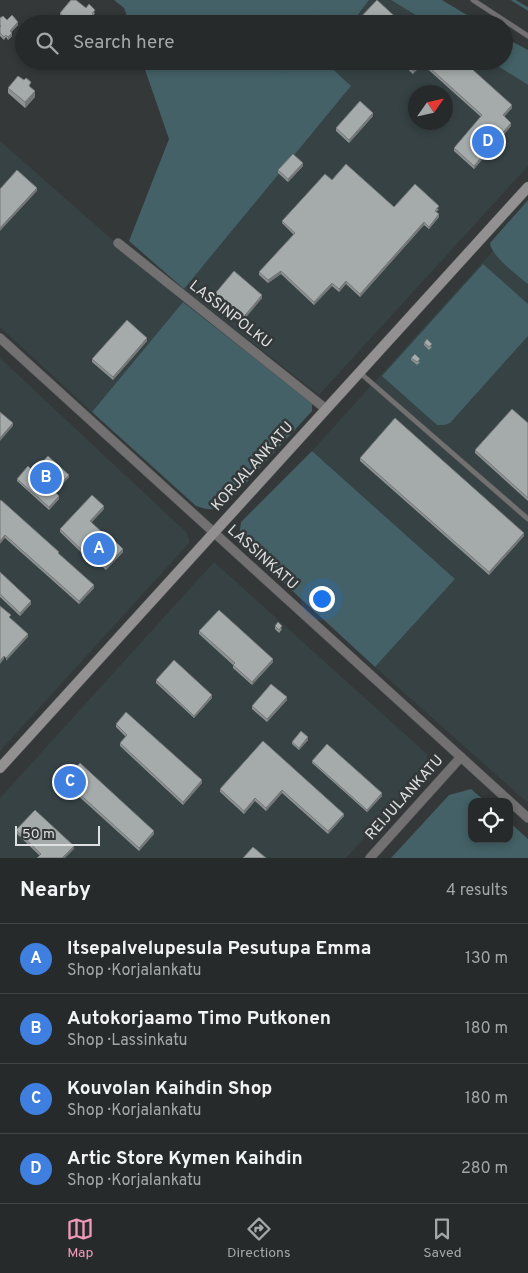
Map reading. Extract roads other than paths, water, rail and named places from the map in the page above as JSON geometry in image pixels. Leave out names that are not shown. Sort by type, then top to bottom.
[{"type":"street","name":"KORJALANKATU","points":[[0,768],[528,187]]},
{"type":"street","name":"LASSINPOLKU","points":[[118,243],[326,409]]},
{"type":"street","name":"LASSINKATU","points":[[0,338],[528,818]]},
{"type":"street","name":"REIJULANKATU","points":[[370,858],[461,757]]},
{"type":"lane","points":[[473,0],[496,15]]},
{"type":"lane","points":[[513,26],[528,36]]},
{"type":"lane","points":[[359,372],[528,519]]},
{"type":"waterway","points":[[192,0],[210,15]]},
{"type":"waterway","points":[[310,15],[322,0]]},
{"type":"waterway","points":[[513,0],[528,9]]},
{"type":"waterway","points":[[144,249],[285,74],[280,70]]},
{"type":"waterway","points":[[399,858],[445,805],[458,800],[468,802]]},
{"type":"waterway","points":[[513,833],[528,846]]},
{"type":"place","name":"Artic Store Kymen Kaihdin","points":[[488,142]]},
{"type":"place","name":"Autokorjaamo Timo Putkonen","points":[[46,478]]},
{"type":"place","name":"Itsepalvelupesula Pesutupa Emma","points":[[99,549]]},
{"type":"place","name":"Kouvolan Kaihdin Shop","points":[[70,782]]}]
